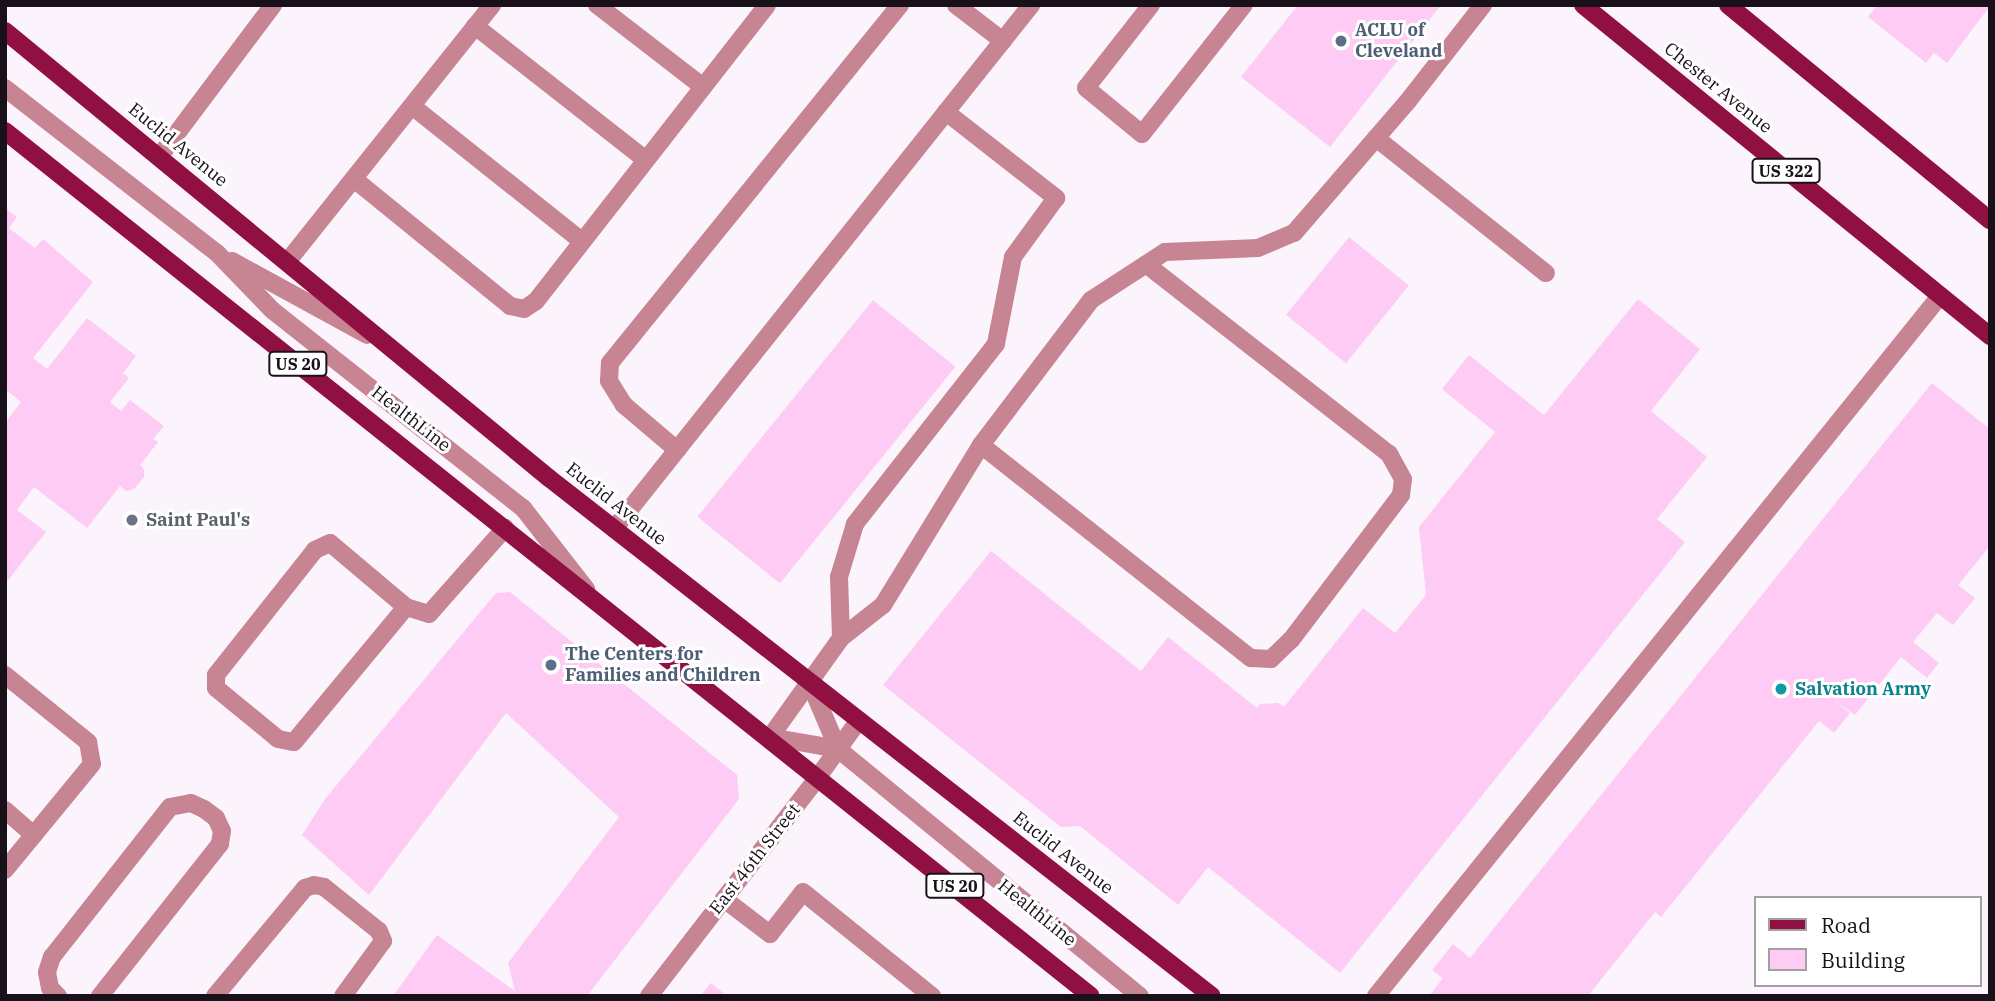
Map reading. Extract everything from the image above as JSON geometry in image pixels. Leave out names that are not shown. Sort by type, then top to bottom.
[{"type":"main road","name":"Chester Avenue","points":[[1583,5],[1990,336]]},
{"type":"main road","points":[[1728,5],[1990,220]]},
{"type":"main road","name":"Euclid Avenue","points":[[5,31],[614,529],[1212,996]]},
{"type":"main road","name":"US 20","points":[[5,131],[770,737],[1091,996]]},
{"type":"street","points":[[159,157],[273,5]]},
{"type":"street","points":[[287,262],[492,5]]},
{"type":"street","points":[[597,5],[703,87]]},
{"type":"street","points":[[677,450],[624,405],[609,382],[610,363],[900,5]]},
{"type":"street","points":[[956,5],[1003,41]]},
{"type":"street","points":[[614,529],[1031,5]]},
{"type":"street","points":[[1151,5],[1086,88],[1142,134],[1244,5]]},
{"type":"street","points":[[770,737],[841,638],[883,605],[981,445],[1091,300],[1165,252],[1258,248],[1294,233],[1376,138],[1483,5]]},
{"type":"street","points":[[354,179],[510,306],[524,309],[536,300],[703,87],[762,7]]},
{"type":"street","points":[[475,26],[646,160]]},
{"type":"street","name":"HealthLine","points":[[5,89],[217,253],[272,310],[523,508],[592,597]]},
{"type":"street","points":[[412,106],[582,241]]},
{"type":"street","points":[[841,638],[839,577],[855,524],[996,344],[1013,257],[1056,198],[946,112]]},
{"type":"street","points":[[1376,138],[1546,273]]},
{"type":"street","name":"HealthLine","points":[[217,253],[392,349]]},
{"type":"street","points":[[981,445],[1251,658],[1271,659],[1292,640],[1401,495],[1403,479],[1389,454],[1146,264]]},
{"type":"street","points":[[1376,996],[1940,296]]},
{"type":"street","points":[[406,607],[295,742],[278,739],[216,688],[216,675],[315,550],[331,543],[406,607],[429,614],[505,528]]},
{"type":"street","points":[[5,675],[88,742],[92,764],[5,870]]},
{"type":"street","name":"HealthLine","points":[[809,681],[838,749],[1140,996]]},
{"type":"street","name":"East 46th Street","points":[[649,996],[859,720]]},
{"type":"street","name":"HealthLine","points":[[770,737],[838,749]]},
{"type":"street","points":[[58,996],[50,988],[47,972],[52,957],[170,807],[191,803],[204,808],[216,818],[222,831],[220,844],[100,996]]},
{"type":"street","points":[[5,810],[34,835]]},
{"type":"street","points":[[215,996],[305,888],[314,885],[324,887],[379,932],[383,941],[343,996]]},
{"type":"street","points":[[724,900],[770,934],[803,892],[932,996]]},
{"type":"building","name":"ACLU of Cleveland","points":[[1298,5],[1441,5],[1330,147],[1241,77]]},
{"type":"building","points":[[1877,5],[1990,6],[1947,63],[1934,53],[1926,63],[1868,17]]},
{"type":"building","points":[[5,208],[17,217],[9,228],[35,248],[43,239],[93,282],[33,358],[47,369],[87,318],[136,356],[123,373],[129,378],[110,402],[121,411],[130,400],[164,426],[153,439],[158,442],[140,465],[144,469],[144,477],[134,489],[126,491],[120,486],[87,528],[34,487],[17,510],[46,532],[5,584],[5,423],[21,402],[5,389]]},
{"type":"building","points":[[1349,237],[1409,285],[1346,363],[1286,315]]},
{"type":"building","points":[[1638,299],[1700,349],[1651,411],[1707,457],[1657,519],[1685,542],[1340,973],[1208,867],[1178,905],[1080,826],[1061,827],[883,685],[991,551],[1141,671],[1168,637],[1257,708],[1260,704],[1278,703],[1284,707],[1363,608],[1395,633],[1426,595],[1419,527],[1495,432],[1442,389],[1469,355],[1544,415]]},
{"type":"building","points":[[873,300],[955,367],[780,584],[697,517]]},
{"type":"building","name":"Salvation Army","points":[[1932,383],[1990,429],[1990,546],[1958,585],[1975,598],[1953,625],[1937,613],[1913,642],[1939,663],[1927,678],[1901,657],[1855,715],[1835,701],[1850,713],[1834,733],[1819,721],[1661,917],[1655,912],[1588,996],[1429,996],[1443,978],[1432,970],[1453,944],[1470,958]]},
{"type":"building","points":[[510,592],[737,775],[739,799],[587,996],[393,996],[437,935],[515,991],[508,963],[619,817],[506,713],[369,895],[302,835],[325,799],[496,593]]},
{"type":"building","points":[[711,983],[727,996],[700,996]]},
{"type":"place","name":"ACLU of Cleveland","points":[[1341,41]]},
{"type":"place","name":"Saint Paul's","points":[[132,520]]},
{"type":"place","name":"The Centers for Families and Children","points":[[551,665]]},
{"type":"place","name":"Salvation Army","points":[[1781,689]]}]
